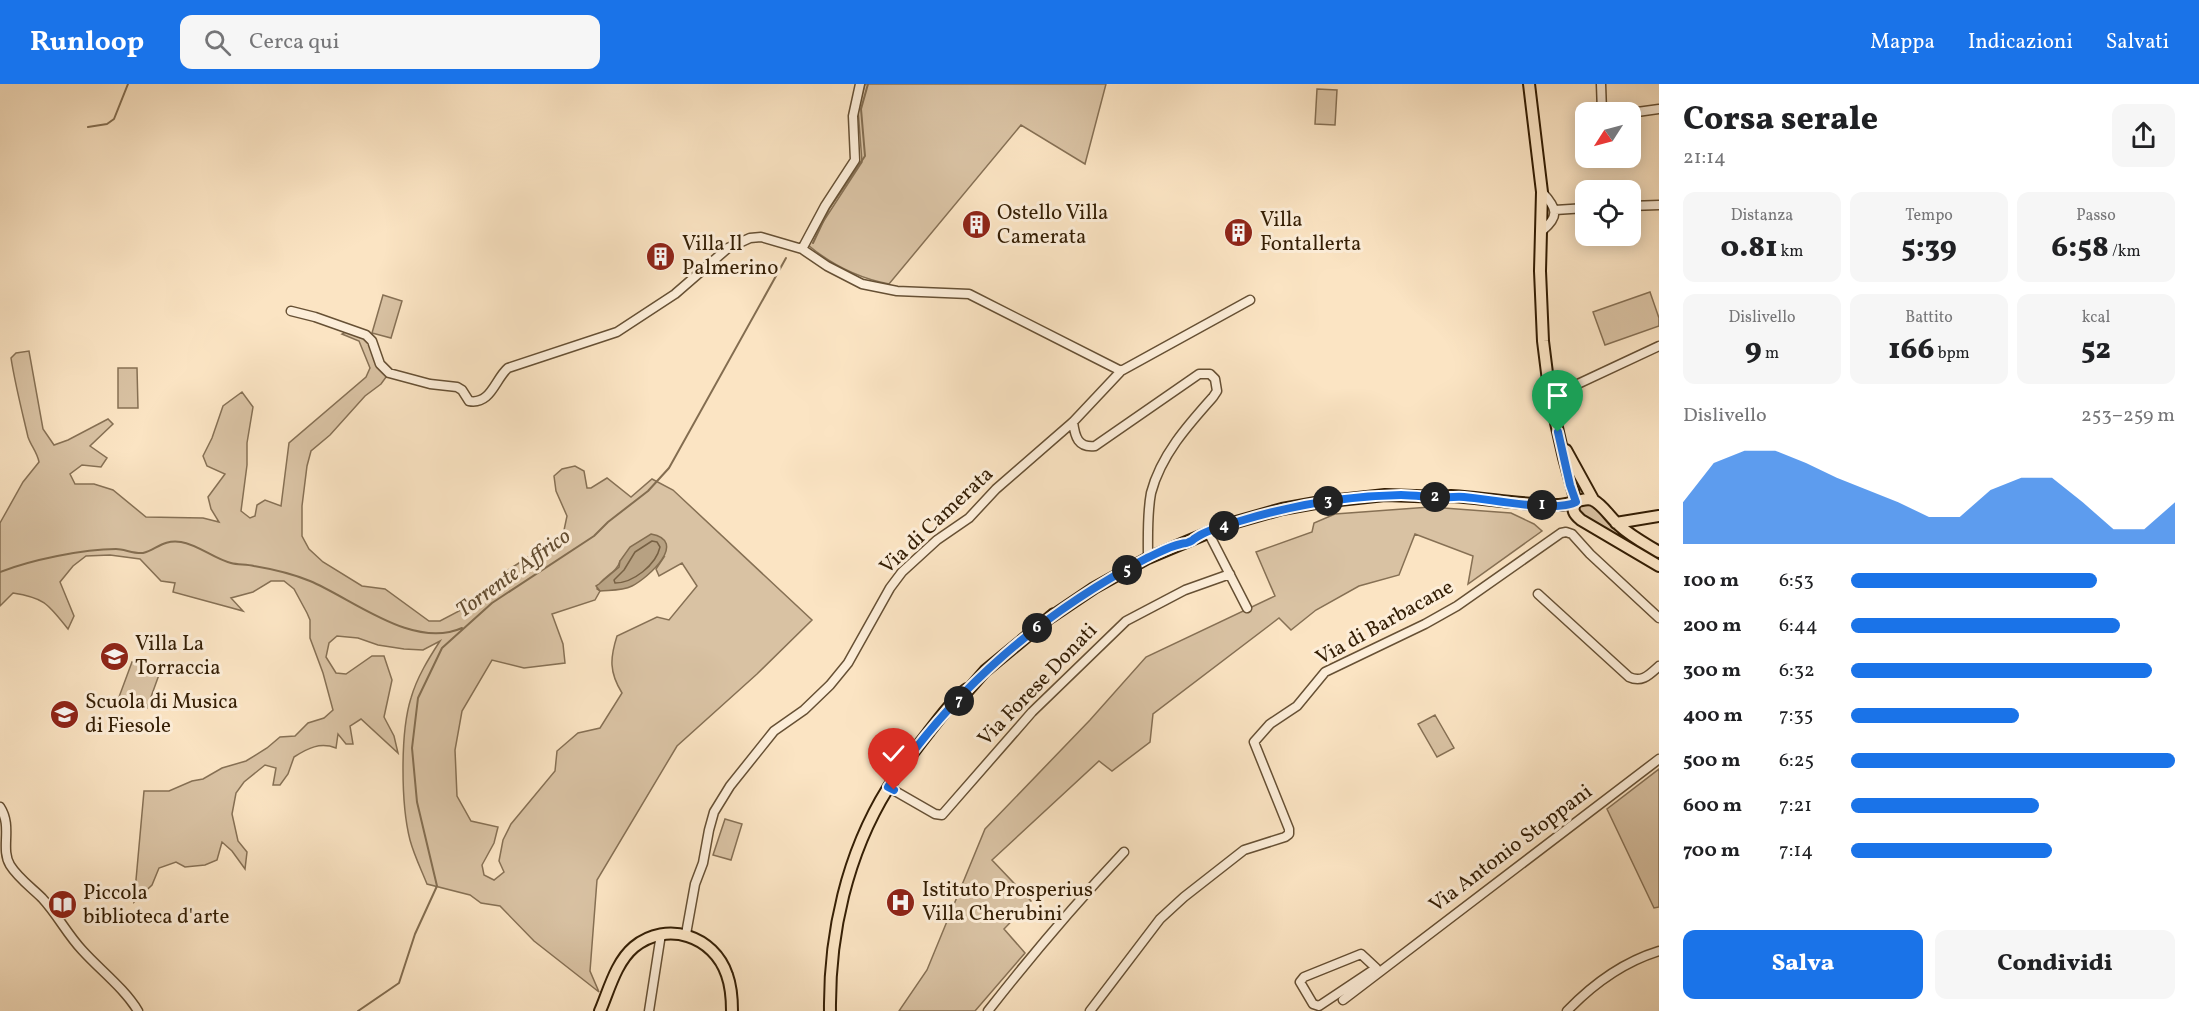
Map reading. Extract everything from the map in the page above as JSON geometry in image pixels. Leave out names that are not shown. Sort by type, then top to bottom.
[{"type":"main road","points":[[1529,84],[1542,192],[1541,308],[1550,397],[1563,458],[1576,502],[1573,513],[1581,520]]},
{"type":"main road","points":[[1561,441],[1594,501],[1616,523],[1659,552]]},
{"type":"main road","points":[[830,1011],[834,943],[844,893],[864,834],[888,787],[918,745],[962,691],[1017,643],[1051,617],[1069,607],[1074,601],[1191,536],[1197,537],[1252,517],[1307,504],[1359,497],[1420,495],[1539,505],[1567,505],[1583,499],[1594,501]]},
{"type":"main road","points":[[1539,505],[1568,513],[1659,566]]},
{"type":"main road","points":[[1616,523],[1659,516]]},
{"type":"main road","points":[[600,1011],[618,968],[634,947],[646,939],[662,934],[686,934],[710,948],[720,960],[728,975],[732,1011]]},
{"type":"street","points":[[802,249],[825,206],[855,160],[853,116],[860,84]]},
{"type":"street","points":[[1601,84],[1602,102]]},
{"type":"street","points":[[1641,111],[1659,109]]},
{"type":"street","points":[[1542,192],[1553,203],[1555,210],[1553,221],[1542,231]]},
{"type":"street","points":[[1641,206],[1659,205]]},
{"type":"street","points":[[1555,210],[1575,209]]},
{"type":"street","points":[[291,311],[366,334],[372,341],[380,364],[390,373],[430,384],[457,387],[462,390],[469,401],[475,402],[486,397],[501,374],[508,368],[599,339],[630,324],[675,294],[728,248],[739,242],[761,237],[802,249],[833,270],[862,284],[897,291],[969,294],[1121,371]]},
{"type":"street","name":"Via di Camerata","points":[[686,934],[695,884],[714,812],[730,786],[774,731],[804,710],[830,685],[848,663],[890,588],[902,572],[937,540],[969,518],[996,489],[1073,422],[1121,371],[1250,300]]},
{"type":"street","points":[[1550,397],[1659,346]]},
{"type":"street","points":[[1073,422],[1074,432],[1079,442],[1083,445],[1095,446],[1198,374],[1210,374],[1215,379],[1217,391],[1214,397],[1175,442],[1157,477],[1151,494],[1148,558]]},
{"type":"street","points":[[1208,532],[1247,608]]},
{"type":"street","name":"Via di Barbacane","points":[[1090,1011],[1160,919],[1184,897],[1244,850],[1289,834],[1254,742],[1270,724],[1297,706],[1325,672],[1457,606],[1561,533],[1566,532],[1572,534],[1590,554],[1659,618]]},
{"type":"street","points":[[1148,536],[1160,552]]},
{"type":"street","name":"Via Forese Donati","points":[[888,787],[942,815],[1032,712],[1126,621],[1185,590],[1230,574]]},
{"type":"street","points":[[1538,594],[1629,677],[1635,680],[1642,679],[1659,666]]},
{"type":"street","name":"Via Antonio Stoppani","points":[[1343,1000],[1381,968],[1659,759]]},
{"type":"street","points":[[0,807],[5,815],[6,855],[11,868],[44,901],[80,949],[126,995],[138,1011]]},
{"type":"street","points":[[988,1011],[1082,897],[1124,852]]},
{"type":"street","points":[[649,1011],[662,934]]},
{"type":"street","points":[[1567,1011],[1616,970],[1640,957],[1659,951]]},
{"type":"street","name":"Via Antonio Stoppani","points":[[1361,954],[1381,968],[1318,1006],[1313,1004],[1300,982],[1304,977],[1361,954]]},
{"type":"shaded area","points":[[865,84],[1106,84],[1085,164],[1021,125],[889,284],[846,270],[808,245],[862,162],[858,109]]},
{"type":"shaded area","points":[[1317,89],[1337,90],[1335,125],[1315,124]]},
{"type":"shaded area","points":[[1650,292],[1659,318],[1659,326],[1605,345],[1593,312]]},
{"type":"shaded area","points":[[383,295],[402,301],[391,338],[372,333]]},
{"type":"shaded area","points":[[350,329],[366,335],[389,373],[330,435],[311,451],[302,506],[302,536],[309,549],[323,562],[362,586],[385,589],[429,621],[440,621],[463,609],[508,570],[563,535],[567,516],[556,491],[554,476],[562,469],[575,466],[584,471],[587,488],[607,478],[631,497],[652,479],[673,490],[812,620],[757,674],[677,746],[597,880],[590,971],[599,992],[534,941],[500,906],[481,903],[470,895],[427,884],[413,851],[407,825],[403,789],[403,749],[407,713],[414,690],[440,641],[423,650],[378,645],[358,638],[337,636],[329,643],[326,657],[336,673],[346,674],[372,656],[384,656],[392,680],[384,717],[394,736],[398,753],[361,719],[350,726],[353,744],[346,744],[338,734],[336,748],[319,746],[299,754],[294,757],[288,774],[280,785],[273,785],[276,768],[265,765],[244,782],[236,793],[232,814],[238,841],[247,852],[245,869],[222,842],[217,860],[205,865],[185,867],[176,862],[159,868],[152,885],[134,902],[144,791],[169,791],[203,779],[222,768],[246,761],[280,737],[295,736],[308,723],[324,718],[333,710],[310,638],[310,620],[307,613],[294,589],[284,581],[271,581],[253,592],[231,598],[243,611],[173,592],[175,583],[161,581],[140,559],[110,555],[86,556],[73,566],[60,582],[74,616],[68,629],[50,608],[32,597],[13,593],[0,606],[0,523],[23,482],[39,462],[28,437],[17,388],[11,358],[16,353],[29,351],[43,429],[54,445],[108,419],[113,424],[90,446],[107,458],[101,467],[82,465],[70,474],[75,484],[94,484],[113,490],[146,517],[203,518],[219,522],[211,509],[208,497],[225,474],[207,466],[203,456],[223,406],[242,392],[253,407],[247,443],[247,465],[241,511],[250,518],[255,516],[257,505],[265,500],[281,506],[289,443],[366,377],[370,368],[359,341],[342,334]],"holes":[[[664,557],[656,569],[659,576],[682,563],[697,586],[669,620],[657,617],[617,636],[612,665],[622,693],[600,728],[578,733],[557,751],[555,771],[511,824],[503,840],[499,861],[504,872],[494,880],[484,875],[482,865],[494,843],[498,827],[471,821],[457,796],[455,750],[462,711],[492,660],[524,668],[565,663],[563,644],[552,614],[595,600],[600,591],[597,589],[601,581],[616,569],[620,561]]]},
{"type":"shaded area","points":[[118,368],[137,368],[138,408],[118,408]]},
{"type":"shaded area","points":[[1584,503],[1592,505],[1659,556],[1659,563],[1581,517],[1577,508]]},
{"type":"shaded area","points":[[1430,507],[1511,513],[1534,524],[1542,531],[1468,584],[1473,556],[1415,534],[1399,575],[1359,586],[1316,610],[1291,630],[1279,618],[1153,714],[1150,742],[1112,771],[1099,761],[992,860],[1031,901],[1004,929],[1025,953],[975,1011],[899,1011],[927,970],[985,829],[1090,720],[1146,657],[1275,596],[1256,552],[1312,532],[1314,523],[1335,514]]},
{"type":"shaded area","points":[[132,662],[160,672],[147,708],[119,697]]},
{"type":"shaded area","points":[[1435,715],[1454,748],[1437,757],[1418,724]]},
{"type":"shaded area","points":[[1659,769],[1659,907],[1654,908],[1607,809]]},
{"type":"shaded area","points":[[725,819],[742,824],[731,860],[713,855]]},
{"type":"water","points":[[651,534],[662,538],[666,544],[662,560],[655,568],[628,588],[600,591],[596,586],[619,567],[620,561],[630,547]]},
{"type":"waterway","points":[[88,127],[107,124],[114,119],[128,84]]},
{"type":"waterway","name":"Torrente Affrico","points":[[813,243],[829,209],[865,156],[861,109],[868,84]]},
{"type":"waterway","name":"Torrente Affrico","points":[[358,1011],[399,983],[415,934],[437,886],[417,802],[412,748],[418,698],[442,648],[492,603],[594,536],[648,491],[669,468],[786,258]]},
{"type":"waterway","points":[[0,572],[57,556],[103,549],[143,553],[164,543],[175,541],[194,546],[231,563],[251,565],[303,578],[404,628],[443,633],[462,628]]},
{"type":"place","name":"Ostello Villa Camerata","points":[[976,225]]},
{"type":"place","name":"Villa Fontallerta","points":[[1239,232]]},
{"type":"place","name":"Villa Il Palmerino","points":[[661,256]]},
{"type":"place","name":"Villa La Torraccia","points":[[114,656]]},
{"type":"place","name":"Scuola di Musica di Fiesole","points":[[64,714]]},
{"type":"place","name":"Istituto Prosperius Villa Cherubini","points":[[901,902]]},
{"type":"place","name":"Piccola biblioteca d'arte","points":[[62,905]]},
{"type":"route","points":[[894,790],[888,787],[937,721],[985,671],[1017,643],[1051,617],[1069,607],[1074,601],[1148,558],[1229,524],[1282,509],[1359,497],[1450,496],[1539,505],[1570,505],[1576,502],[1558,432]]}]
